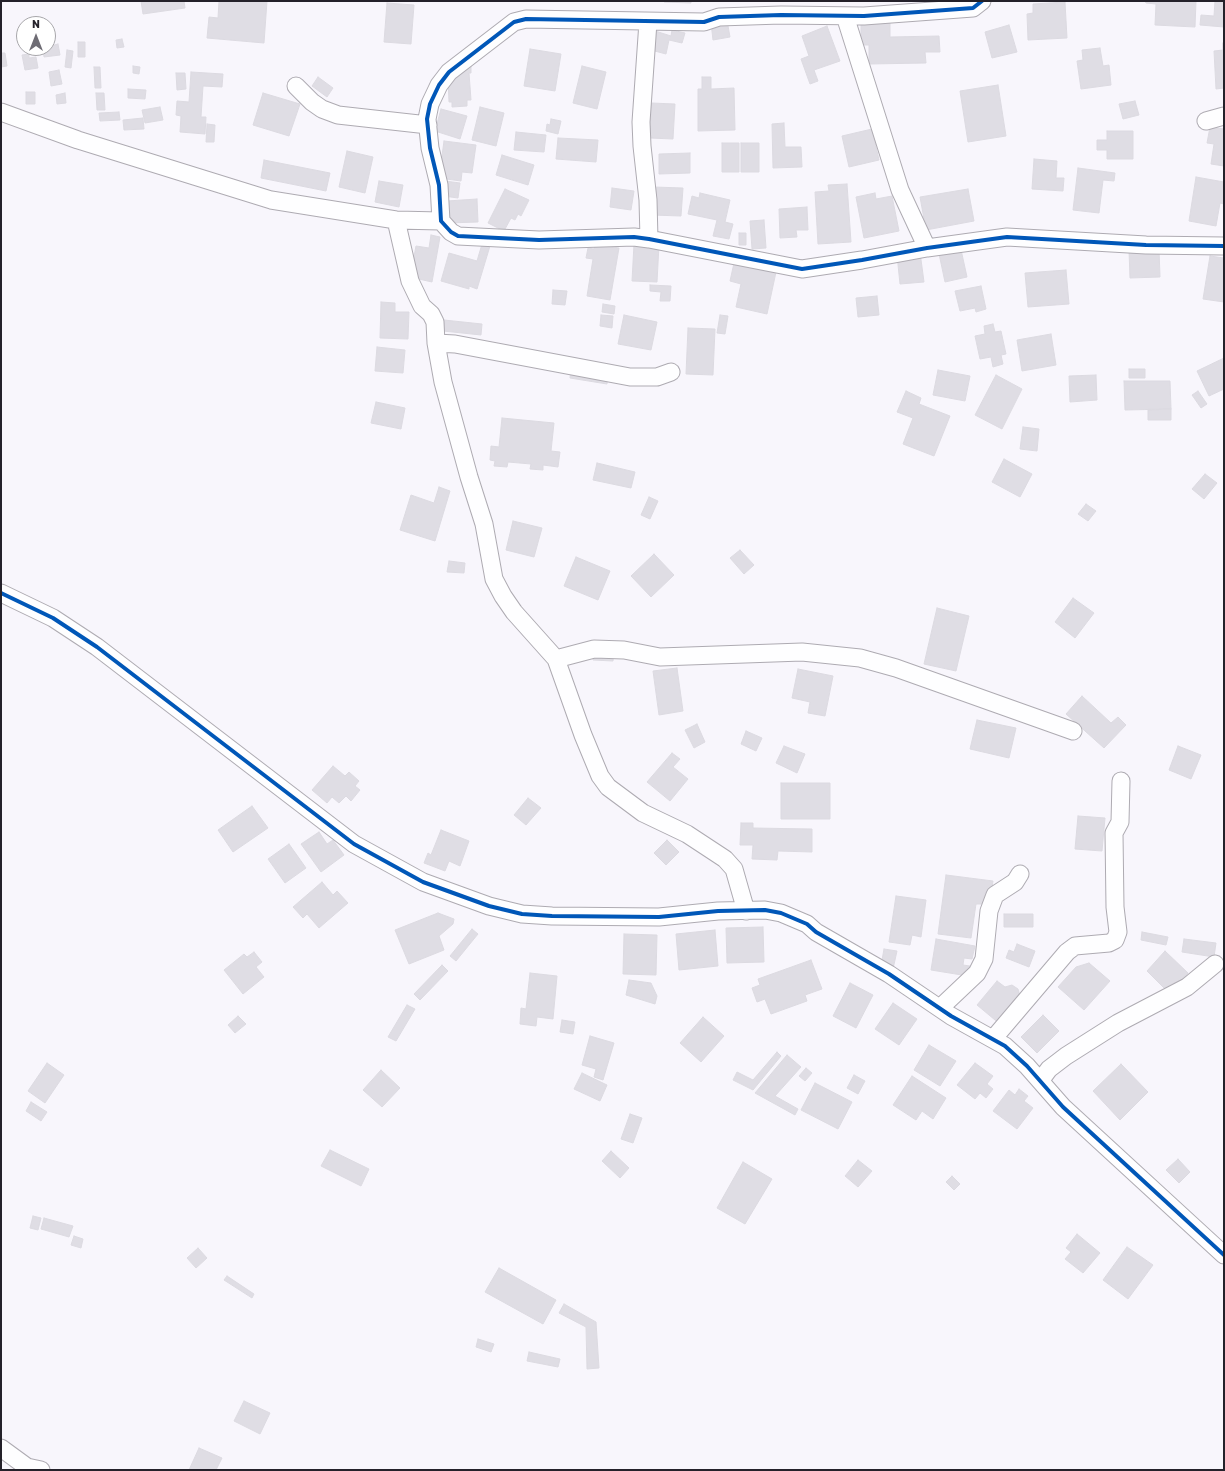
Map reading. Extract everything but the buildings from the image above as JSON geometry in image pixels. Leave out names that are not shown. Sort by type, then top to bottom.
[{"type":"street","points":[[982,1],[972,8],[845,16],[735,16],[719,17],[704,22],[526,19],[514,22],[449,72],[439,85],[430,104],[427,119],[430,148],[439,185],[441,221],[451,232],[458,236],[539,240],[634,237],[802,269],[927,248],[1007,237],[1146,245],[1224,246]]},
{"type":"street","points":[[845,16],[900,190],[927,248]]},
{"type":"street","points":[[648,22],[641,122],[648,200],[648,239]]},
{"type":"street","points":[[296,86],[312,102],[322,109],[338,115],[428,126]]},
{"type":"street","points":[[1,112],[78,140],[271,200],[396,220],[441,221]]},
{"type":"street","points":[[1206,121],[1224,116]]},
{"type":"street","points":[[396,220],[410,281],[422,306],[434,319],[436,343],[443,382],[469,477],[484,524],[494,579],[514,612],[556,659],[583,735],[600,776],[608,787],[643,813],[686,834],[725,859],[734,870],[746,911]]},
{"type":"street","points":[[436,343],[456,344],[630,377],[656,376],[671,372]]},
{"type":"street","points":[[1,592],[53,618],[97,647],[354,844],[424,882],[489,906],[522,914],[552,916],[658,917],[746,911],[770,911],[794,918],[807,924],[816,932],[889,974],[940,1008],[1005,1046],[1040,1081],[1063,1107],[1224,1255]]},
{"type":"street","points":[[556,659],[594,649],[624,650],[660,657],[802,652],[860,658],[896,668],[1073,731]]},
{"type":"street","points":[[993,1039],[1067,952],[1075,946],[1109,943],[1115,940],[1118,932],[1114,833],[1120,822],[1121,781]]},
{"type":"street","points":[[940,1008],[977,973],[984,959],[989,911],[995,895],[1015,882],[1020,874]]},
{"type":"street","points":[[1040,1081],[1049,1070],[1066,1056],[1118,1023],[1187,987],[1215,964]]},
{"type":"street","points":[[1,1448],[32,1469]]},
{"type":"cycle path","points":[[982,1],[973,8],[864,16],[781,15],[719,17],[704,22],[526,19],[514,22],[449,72],[439,85],[430,104],[427,119],[430,148],[439,185],[441,221],[451,232],[458,236],[539,240],[634,237],[802,269],[927,248],[1007,237],[1146,245],[1224,246]]},
{"type":"cycle path","points":[[1,593],[53,618],[97,647],[354,844],[423,882],[489,906],[522,914],[552,916],[659,917],[718,911],[765,910],[781,913],[807,924],[816,932],[889,974],[951,1016],[1005,1046],[1027,1066],[1063,1107],[1224,1255]]}]
